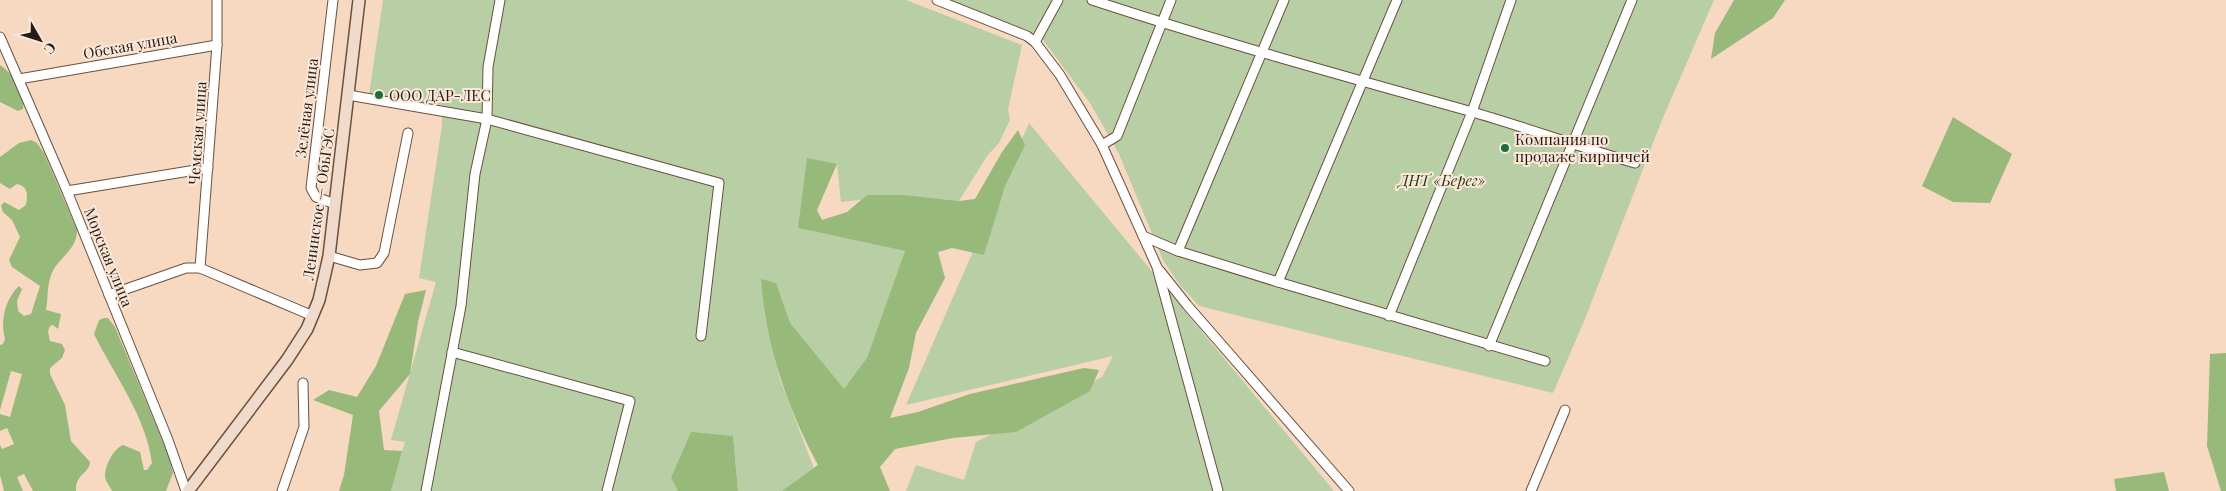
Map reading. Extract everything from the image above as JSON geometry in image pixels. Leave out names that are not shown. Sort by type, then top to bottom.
[{"type":"main road","name":"Ленинское — ОбьГЭС","points":[[187,491],[287,360],[313,316],[323,286],[329,256],[359,0]]},
{"type":"street","name":"Чемская улица","points":[[200,268],[217,44],[217,0]]},
{"type":"street","name":"Зелёная улица","points":[[334,0],[310,188],[316,197],[334,204]]},
{"type":"street","points":[[426,491],[460,306],[475,174],[487,119],[488,68],[500,0]]},
{"type":"street","points":[[937,0],[1027,36],[1036,42],[1060,75],[1102,145],[1157,267],[1218,491]]},
{"type":"street","points":[[1036,42],[1058,0]]},
{"type":"street","points":[[1092,0],[1162,23],[1362,82],[1472,112],[1571,145],[1635,163]]},
{"type":"street","points":[[1102,145],[1117,136],[1171,0]]},
{"type":"street","points":[[1178,251],[1284,0]]},
{"type":"street","points":[[1278,282],[1397,0]]},
{"type":"street","points":[[1389,316],[1472,112],[1511,0]]},
{"type":"street","points":[[1489,346],[1632,0]]},
{"type":"street","name":"Морская улица","points":[[0,37],[20,79],[67,191],[187,491]]},
{"type":"street","name":"Обская улица","points":[[20,79],[217,44]]},
{"type":"street","points":[[348,95],[487,119],[719,182],[701,336]]},
{"type":"street","points":[[329,256],[360,265],[377,263],[384,253],[408,133]]},
{"type":"street","points":[[67,191],[208,168]]},
{"type":"street","points":[[1143,236],[1178,251],[1489,346],[1545,361]]},
{"type":"street","points":[[1157,267],[1186,306],[1349,491]]},
{"type":"street","points":[[109,295],[186,268],[200,268],[313,316]]},
{"type":"street","points":[[452,352],[630,402],[607,491]]},
{"type":"street","points":[[282,491],[304,427],[303,383]]},
{"type":"street","points":[[1531,491],[1565,410]]},
{"type":"green space","points":[[383,0],[906,0],[1022,45],[1008,109],[1010,120],[999,143],[987,156],[959,201],[905,195],[841,202],[837,164],[798,228],[905,251],[875,352],[845,400],[764,310],[780,379],[816,474],[791,491],[738,491],[733,437],[671,478],[678,491],[389,491],[405,442],[391,440],[436,282],[419,278],[442,125],[442,105],[369,95]]},
{"type":"green space","name":"ДНТ «Берег»","points":[[952,0],[1714,0],[1662,120],[1585,319],[1553,393],[1199,306],[1179,284],[1163,260],[1119,154],[1090,103],[1040,36]]},
{"type":"green space","points":[[1734,0],[1785,0],[1773,18],[1711,59],[1715,33]]},
{"type":"green space","points":[[0,65],[10,73],[18,84],[22,96],[23,109],[18,111],[0,102]]},
{"type":"green space","points":[[1953,117],[2012,154],[1990,203],[1953,202],[1922,186]]},
{"type":"green space","points":[[1029,123],[1334,491],[906,491],[916,465],[964,480],[976,442],[1102,377],[1113,356],[906,405]]},
{"type":"green space","points":[[1018,130],[1025,145],[1005,186],[984,255],[952,248],[938,252],[945,278],[916,333],[909,368],[890,418],[918,412],[970,394],[1084,368],[1099,370],[1090,391],[1016,432],[953,438],[895,449],[880,467],[890,491],[782,491],[818,465],[797,421],[780,375],[768,328],[761,279],[776,283],[790,323],[844,389],[867,358],[905,251],[798,228],[807,158],[837,164],[817,210],[822,220],[847,212],[867,195],[905,195],[959,201],[975,199],[1002,152]]},
{"type":"green space","points":[[31,140],[37,143],[44,153],[77,230],[71,249],[58,263],[51,275],[46,310],[61,314],[58,329],[53,325],[50,326],[48,331],[50,341],[62,344],[65,350],[62,358],[50,368],[50,374],[65,405],[71,441],[90,462],[76,485],[76,491],[33,491],[24,474],[17,477],[23,491],[4,491],[0,475],[0,445],[2,449],[14,444],[7,428],[0,431],[0,414],[10,417],[22,374],[11,371],[0,410],[0,345],[3,344],[5,339],[3,325],[5,311],[10,297],[19,286],[22,289],[17,301],[18,311],[24,316],[31,314],[40,286],[12,267],[9,260],[20,237],[12,220],[3,212],[1,206],[4,202],[19,210],[26,205],[27,194],[21,185],[17,184],[10,189],[0,183],[0,157],[19,143]]},
{"type":"green space","points":[[426,290],[418,322],[410,374],[379,411],[384,450],[402,451],[391,491],[339,491],[344,475],[353,415],[313,400],[329,390],[357,397],[376,366],[405,294]]},
{"type":"green space","points":[[108,318],[115,327],[168,454],[173,473],[166,491],[112,491],[106,480],[105,472],[110,458],[123,445],[140,452],[144,470],[147,470],[152,463],[149,446],[136,412],[94,334],[99,320]]},
{"type":"green space","points":[[2226,353],[2226,491],[2221,491],[2207,446],[2210,354]]},
{"type":"green space","points":[[691,432],[733,436],[738,491],[678,491],[671,478]]},
{"type":"green space","points":[[2164,472],[2169,491],[2116,491],[2114,479]]},
{"type":"place","name":"ООО ДАР-ЛЕС","points":[[379,95]]},
{"type":"place","name":"Компания по продаже кирпичей","points":[[1505,148]]}]
